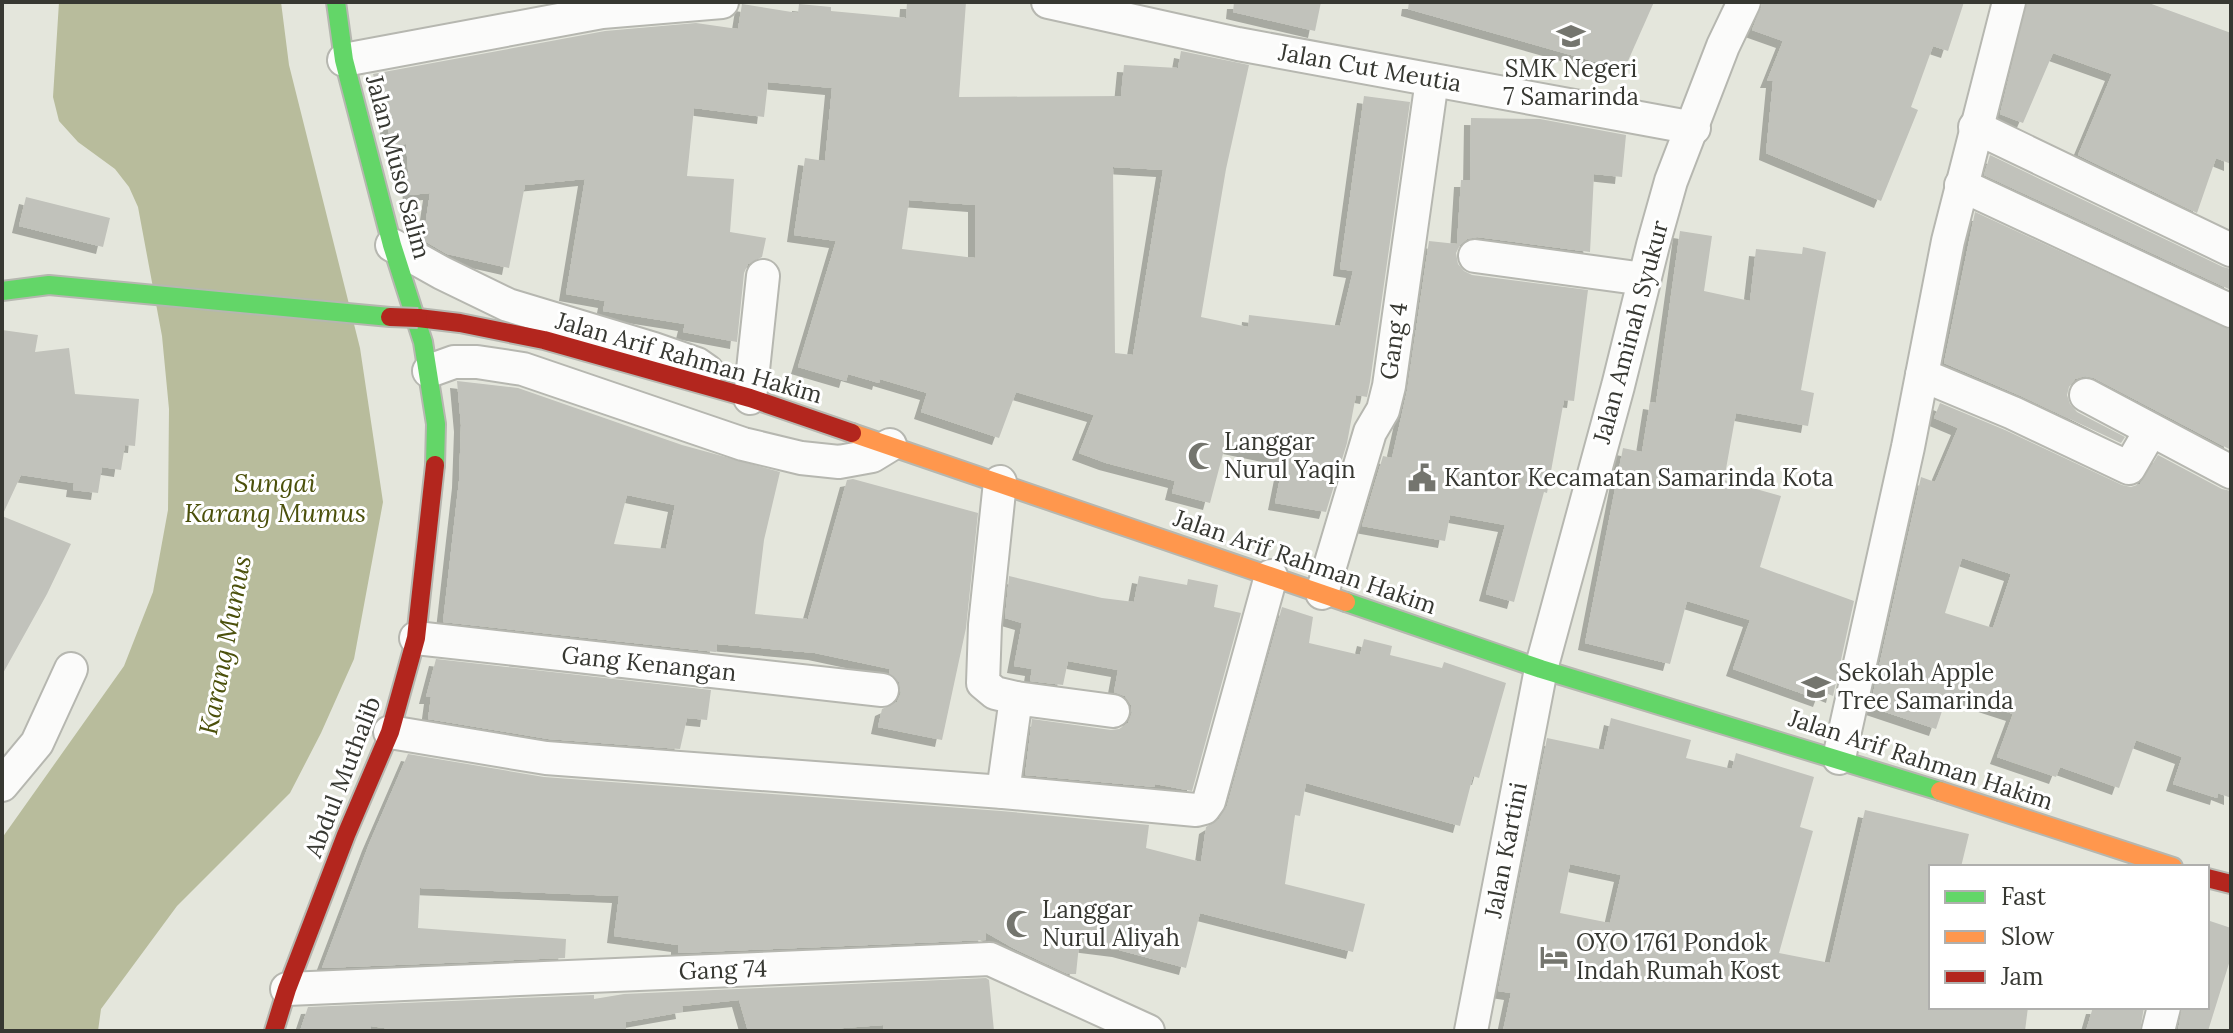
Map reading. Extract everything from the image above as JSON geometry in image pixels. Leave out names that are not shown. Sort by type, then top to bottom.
[{"type":"street","name":"Jalan Muso Salim","points":[[336,2],[344,60],[392,245],[426,357]]},
{"type":"street","points":[[344,60],[570,10],[602,12],[712,2]]},
{"type":"street","name":"Jalan Cut Meutia","points":[[1048,2],[1141,11],[1238,44],[1694,128]]},
{"type":"street","name":"Jalan Aminah Syukur","points":[[1541,669],[1671,181],[1694,128],[1723,46],[1744,2]]},
{"type":"street","points":[[1839,758],[1961,185],[2009,2]]},
{"type":"street","name":"Gang 4","points":[[1322,593],[1370,432],[1383,410],[1389,386],[1432,80]]},
{"type":"street","points":[[1975,127],[2231,250]]},
{"type":"street","points":[[1961,185],[2231,311]]},
{"type":"street","points":[[392,245],[508,305],[697,364],[745,397],[763,276]]},
{"type":"street","points":[[1475,256],[1644,279]]},
{"type":"street","name":"Jalan Arif Rahman Hakim","points":[[2,291],[49,285],[390,317],[458,320],[505,330],[745,397],[1541,669],[1839,758],[2167,865]]},
{"type":"street","points":[[426,357],[523,369],[743,444],[801,458],[839,462],[872,456],[890,445]]},
{"type":"street","name":"Abdul Muthalib","points":[[274,1031],[346,835],[390,732],[416,638],[434,480],[436,424],[426,357]]},
{"type":"street","points":[[1922,375],[2013,413],[2129,468],[2151,430]]},
{"type":"street","points":[[2086,395],[2231,472]]},
{"type":"street","points":[[1000,482],[985,625],[983,683],[995,693],[1016,698],[1113,711]]},
{"type":"street","points":[[390,732],[546,758],[1003,792],[1196,810],[1204,808],[1209,801],[1271,576]]},
{"type":"street","name":"Gang Kenangan","points":[[416,638],[882,690]]},
{"type":"street","points":[[2,785],[37,743],[71,669]]},
{"type":"street","name":"Jalan Kartini","points":[[1471,1031],[1541,669]]},
{"type":"street","points":[[1003,792],[1016,698]]},
{"type":"street","points":[[2209,878],[2231,884]]},
{"type":"street","name":"Gang 74","points":[[287,989],[990,959],[1145,1030]]},
{"type":"street","points":[[2158,1031],[2164,1009]]},
{"type":"water","name":"Sungai Karang Mumus","points":[[59,2],[281,2],[289,65],[360,348],[383,502],[354,659],[290,793],[177,906],[101,1009],[98,1031],[2,1031],[2,838],[124,666],[153,592],[168,510],[169,409],[162,336],[138,207],[129,187],[115,169],[78,142],[59,121],[53,97]]},
{"type":"building","points":[[907,2],[966,2],[959,97],[1121,96],[1124,65],[1178,68],[1181,51],[1249,65],[1226,169],[1201,317],[1248,327],[1249,315],[1340,326],[1353,271],[1340,269],[1364,96],[1410,102],[1367,397],[1356,395],[1347,443],[1326,512],[1275,503],[1284,458],[1225,446],[1210,503],[1172,493],[1175,481],[1079,453],[1094,415],[1016,392],[999,438],[921,412],[927,393],[880,379],[879,383],[848,374],[846,381],[798,367],[836,241],[794,235],[805,158],[825,161],[832,88],[768,82],[764,117],[694,108],[687,176],[734,179],[730,232],[766,238],[762,257],[748,264],[744,273],[737,342],[683,332],[685,324],[603,311],[605,301],[566,294],[585,179],[525,185],[509,268],[447,254],[423,240],[430,193],[410,195],[406,144],[392,145],[373,74],[605,31],[696,23],[738,29],[742,4],[798,13],[799,4],[831,7],[831,11],[906,18]],"holes":[[[1113,167],[1163,170],[1133,355],[1115,353]],[[909,200],[975,205],[975,258],[902,249]]]},
{"type":"building","points":[[1234,2],[1321,2],[1315,31],[1233,12]]},
{"type":"building","name":"SMK Negeri 7 Samarinda","points":[[1409,2],[1654,2],[1624,70],[1408,9]]},
{"type":"building","points":[[1763,2],[1964,2],[1948,51],[1933,46],[1911,107],[1918,110],[1881,201],[1766,153],[1773,81],[1767,81],[1783,41],[1752,30]]},
{"type":"building","points":[[2027,2],[2146,2],[2231,33],[2231,164],[2216,158],[2197,213],[2078,155],[2112,74],[2053,53],[2023,123],[2000,114]]},
{"type":"building","points":[[1471,118],[1540,119],[1626,135],[1622,177],[1594,174],[1590,252],[1477,237],[1467,239],[1456,253],[1458,264],[1472,275],[1588,290],[1574,401],[1564,400],[1547,493],[1544,492],[1514,602],[1486,594],[1505,525],[1450,515],[1445,541],[1362,526],[1383,456],[1392,458],[1407,391],[1429,241],[1457,244],[1461,180],[1470,180]]},
{"type":"building","points":[[1990,155],[2231,269],[2231,290],[1984,175]]},
{"type":"building","points":[[26,197],[110,218],[103,247],[19,226]]},
{"type":"building","points":[[1975,212],[2231,330],[2231,450],[2094,378],[2085,376],[2075,379],[2067,395],[2070,404],[2077,412],[2125,437],[2121,443],[1944,363]]},
{"type":"building","points":[[1680,231],[1712,236],[1704,291],[1750,301],[1756,249],[1802,254],[1803,247],[1826,252],[1801,390],[1814,393],[1808,426],[1736,413],[1724,480],[1781,496],[1760,567],[1854,601],[1833,696],[1823,692],[1820,700],[1733,669],[1750,620],[1687,601],[1670,664],[1585,643],[1623,448],[1642,452],[1650,402],[1656,403]]},
{"type":"building","points":[[2,330],[38,335],[35,352],[69,348],[75,394],[139,399],[135,446],[125,445],[121,470],[102,467],[98,493],[73,490],[74,483],[21,475],[2,516]]},
{"type":"building","points":[[457,381],[518,388],[682,445],[780,472],[764,540],[755,614],[808,619],[847,480],[853,479],[978,513],[966,628],[942,740],[878,727],[882,709],[897,702],[901,693],[899,682],[889,673],[890,669],[815,653],[717,644],[716,652],[443,622],[459,481],[461,425]],"holes":[[[627,495],[675,505],[666,549],[614,544]]]},
{"type":"building","points":[[1940,403],[2122,485],[2131,487],[2140,484],[2158,455],[2231,491],[2231,798],[2218,793],[2217,798],[2173,784],[2182,757],[2136,740],[2119,788],[2060,767],[2056,777],[1997,757],[2013,714],[1948,693],[1936,729],[1870,707],[1921,477],[1935,482],[1958,428],[1934,418]],"holes":[[[1962,558],[2011,574],[1993,628],[1945,613]]]},
{"type":"building","points":[[2,516],[71,544],[2,675]]},
{"type":"building","points":[[1009,576],[1102,598],[1134,602],[1139,576],[1187,585],[1188,579],[1218,585],[1214,607],[1241,613],[1192,791],[1155,784],[1155,787],[1025,775],[1032,719],[1111,730],[1128,723],[1132,713],[1125,696],[1114,692],[1118,670],[1068,661],[1063,685],[1030,681],[1032,669],[1014,666],[1022,623],[1005,618]]},
{"type":"building","points":[[1282,607],[1313,617],[1309,643],[1360,655],[1364,639],[1392,646],[1390,655],[1442,668],[1444,662],[1506,683],[1479,778],[1473,776],[1460,826],[1306,783],[1300,816],[1295,815],[1285,884],[1365,904],[1353,952],[1200,913],[1186,968],[1119,950],[1079,945],[1076,974],[1068,974],[985,932],[986,940],[678,953],[678,945],[614,936],[619,896],[420,888],[418,928],[566,939],[565,958],[322,968],[369,844],[408,754],[544,777],[1149,825],[1146,848],[1201,862],[1206,827],[1219,819],[1227,806]]},
{"type":"building","points":[[436,659],[711,690],[707,720],[687,718],[680,749],[548,739],[428,719],[431,697],[426,697]]},
{"type":"building","points":[[1611,718],[1691,740],[1686,758],[1732,769],[1736,753],[1814,777],[1800,827],[1813,831],[1779,953],[1830,963],[1865,810],[1969,834],[1961,865],[1929,865],[1929,1009],[2028,1009],[2025,1031],[1503,1031],[1511,993],[1498,991],[1547,738],[1604,750]],"holes":[[[1570,864],[1621,875],[1610,923],[1560,913]]]},
{"type":"building","points":[[2209,921],[2231,928],[2231,957],[2208,1031],[2178,1031],[2182,1009],[2209,1009]]},
{"type":"building","points":[[989,980],[994,1031],[884,1031],[883,1025],[804,1031],[748,1031],[739,1000],[682,1006],[683,1012],[626,1022],[626,1031],[403,1031],[371,1026],[370,1031],[300,1031],[308,1007],[594,995],[594,999],[624,994]]},
{"type":"building","points":[[2092,1009],[2144,1009],[2140,1031],[2086,1031]]},
{"type":"traffic: fast","points":[[336,2],[344,60],[392,245],[423,342],[436,424],[435,465]]},
{"type":"traffic: fast","points":[[2,291],[49,285],[390,317]]},
{"type":"traffic: fast","points":[[1346,602],[1541,669],[1940,791]]},
{"type":"traffic: slow","points":[[852,433],[1346,602]]},
{"type":"traffic: slow","points":[[1940,791],[2167,865]]},
{"type":"traffic: jam","points":[[390,317],[418,318]]},
{"type":"traffic: jam","points":[[418,318],[544,340],[750,398],[852,433]]},
{"type":"traffic: jam","points":[[274,1031],[346,835],[390,732],[416,638],[435,465]]},
{"type":"traffic: jam","points":[[2209,878],[2231,884]]},
{"type":"place","name":"SMK Negeri 7 Samarinda","points":[[1571,36]]},
{"type":"place","name":"Langgar Nurul Yaqin","points":[[1202,456]]},
{"type":"place","name":"Kantor Kecamatan Samarinda Kota","points":[[1422,478]]},
{"type":"place","name":"Sekolah Apple Tree Samarinda","points":[[1816,687]]},
{"type":"place","name":"Langgar Nurul Aliyah","points":[[1020,924]]},
{"type":"place","name":"OYO 1761 Pondok Indah Rumah Kost","points":[[1554,957]]},
{"type":"water label","name":"Karang Mumus","points":[[225,645]]}]
